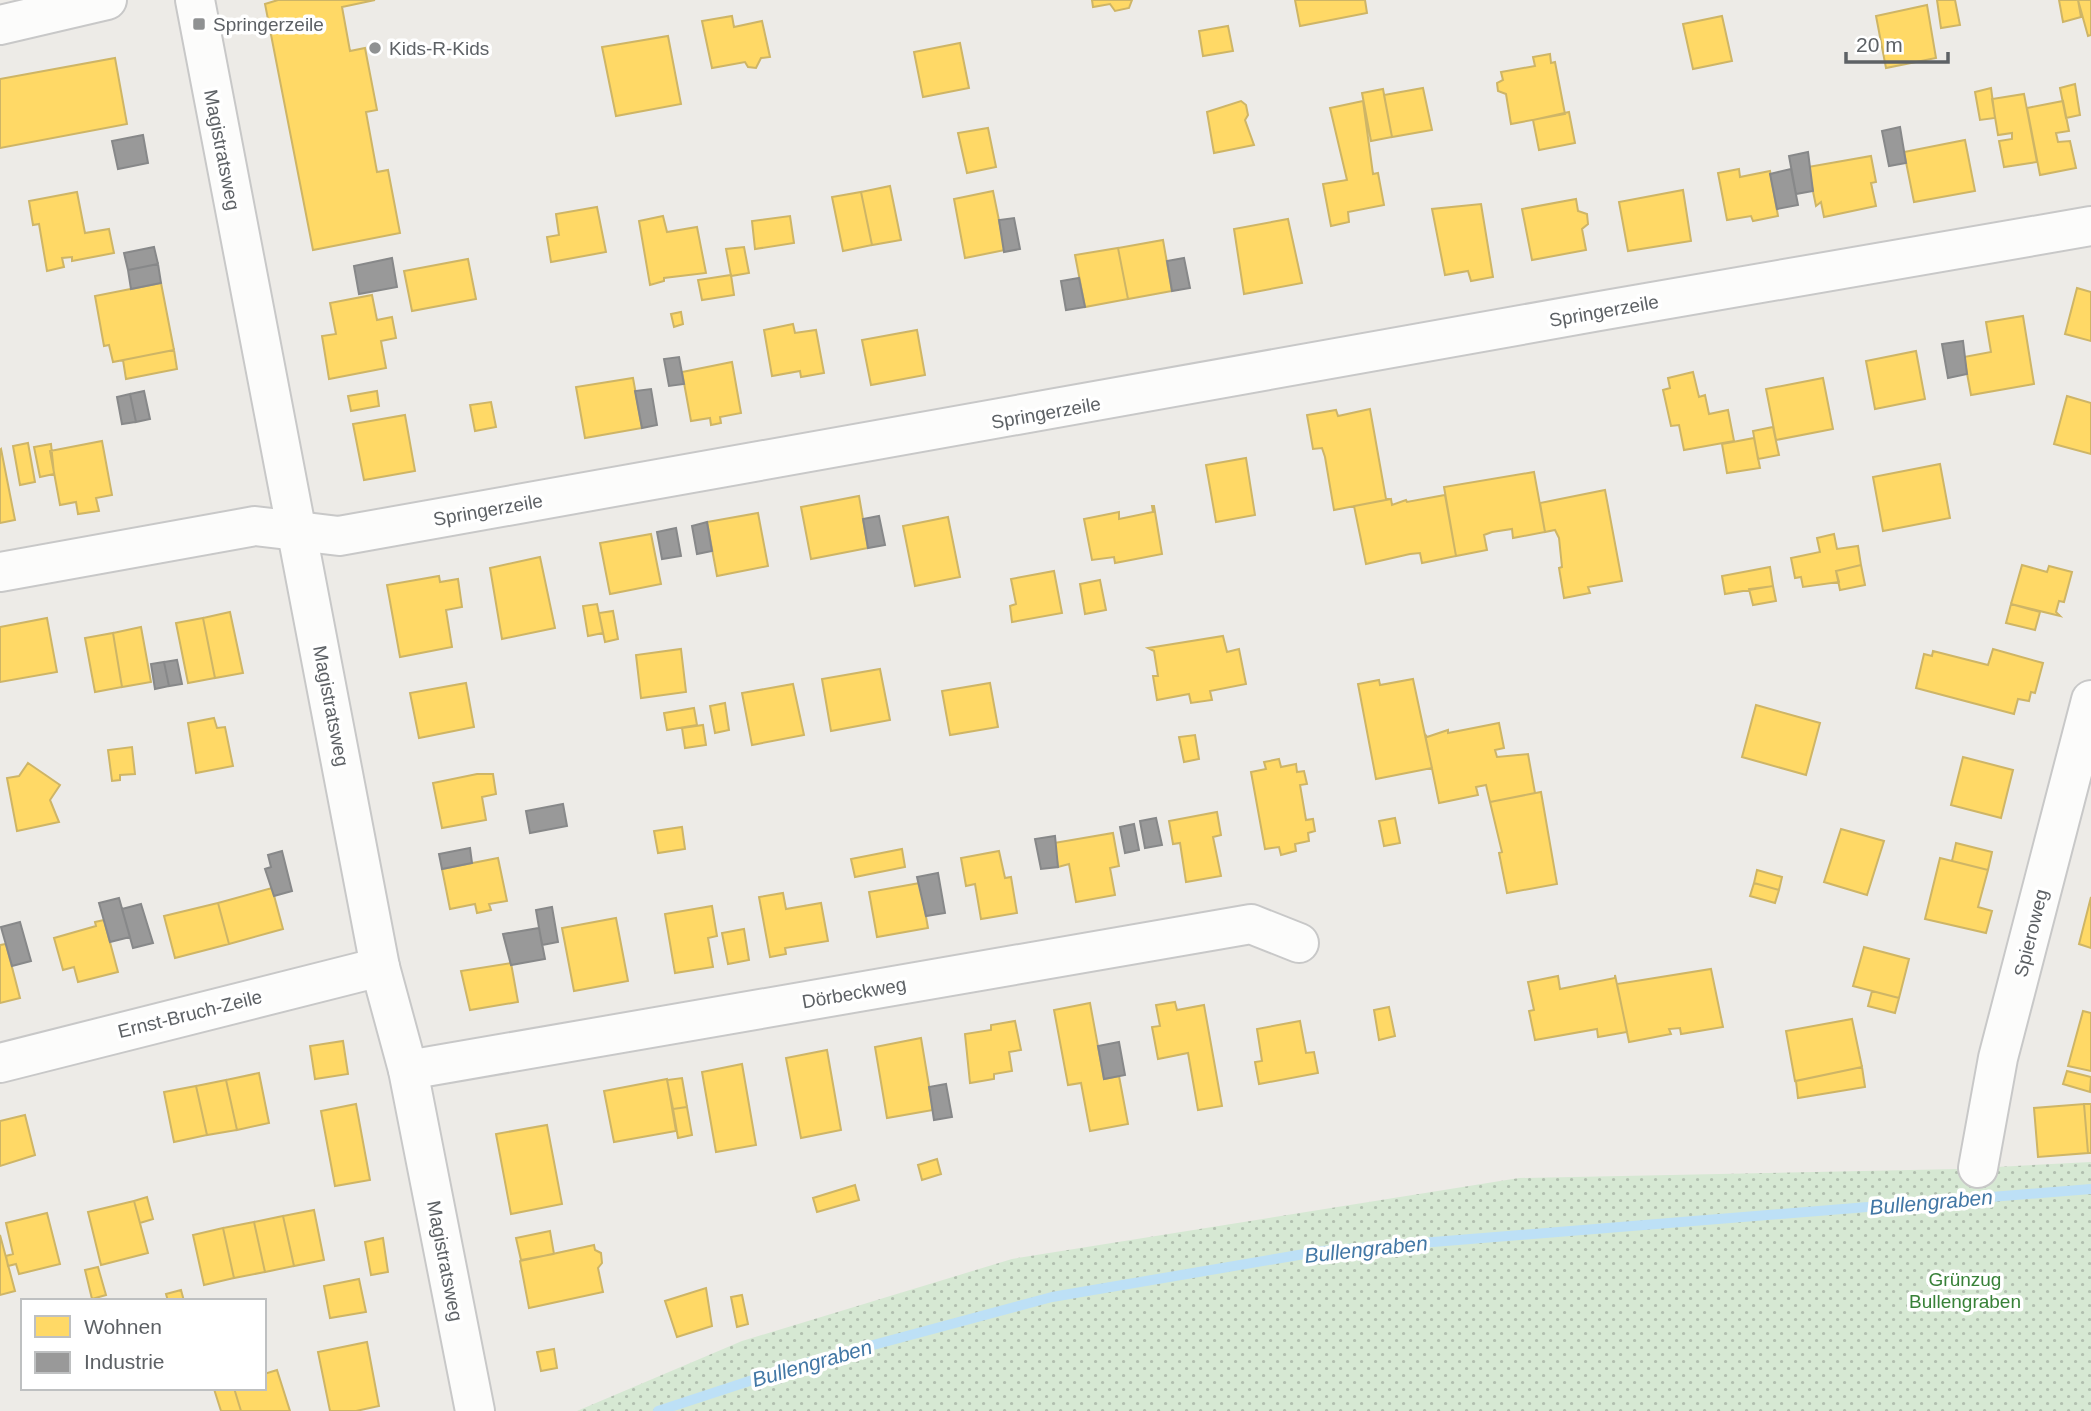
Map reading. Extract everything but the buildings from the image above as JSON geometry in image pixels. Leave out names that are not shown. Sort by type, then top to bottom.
[{"type":"street","points":[[0,25],[107,0]]},
{"type":"street","name":"Magistratsweg","points":[[195,0],[222,157],[298,530],[380,967],[408,1070],[475,1411]]},
{"type":"street","name":"Springerzeile","points":[[0,572],[255,526],[339,536],[352,534],[972,426],[1816,272],[2091,226]]},
{"type":"street","name":"Spieroweg","points":[[1978,1168],[1998,1058],[2091,700]]},
{"type":"street","name":"Dörbeckweg","points":[[408,1070],[1251,924],[1299,943]]},
{"type":"street","name":"Ernst-Bruch-Zeile","points":[[0,1063],[380,967]]},
{"type":"green space","name":"Grünzug Bullengraben","points":[[2091,1162],[2091,1411],[577,1411],[742,1341],[1012,1259],[1519,1178],[1958,1169]]},
{"type":"waterway","name":"Bullengraben","points":[[658,1411],[795,1366],[1052,1297],[1322,1251],[2091,1189]]},
{"type":"place","name":"Springerzeile","points":[[199,24]]},
{"type":"place","name":"Kids-R-Kids","points":[[375,48]]}]
